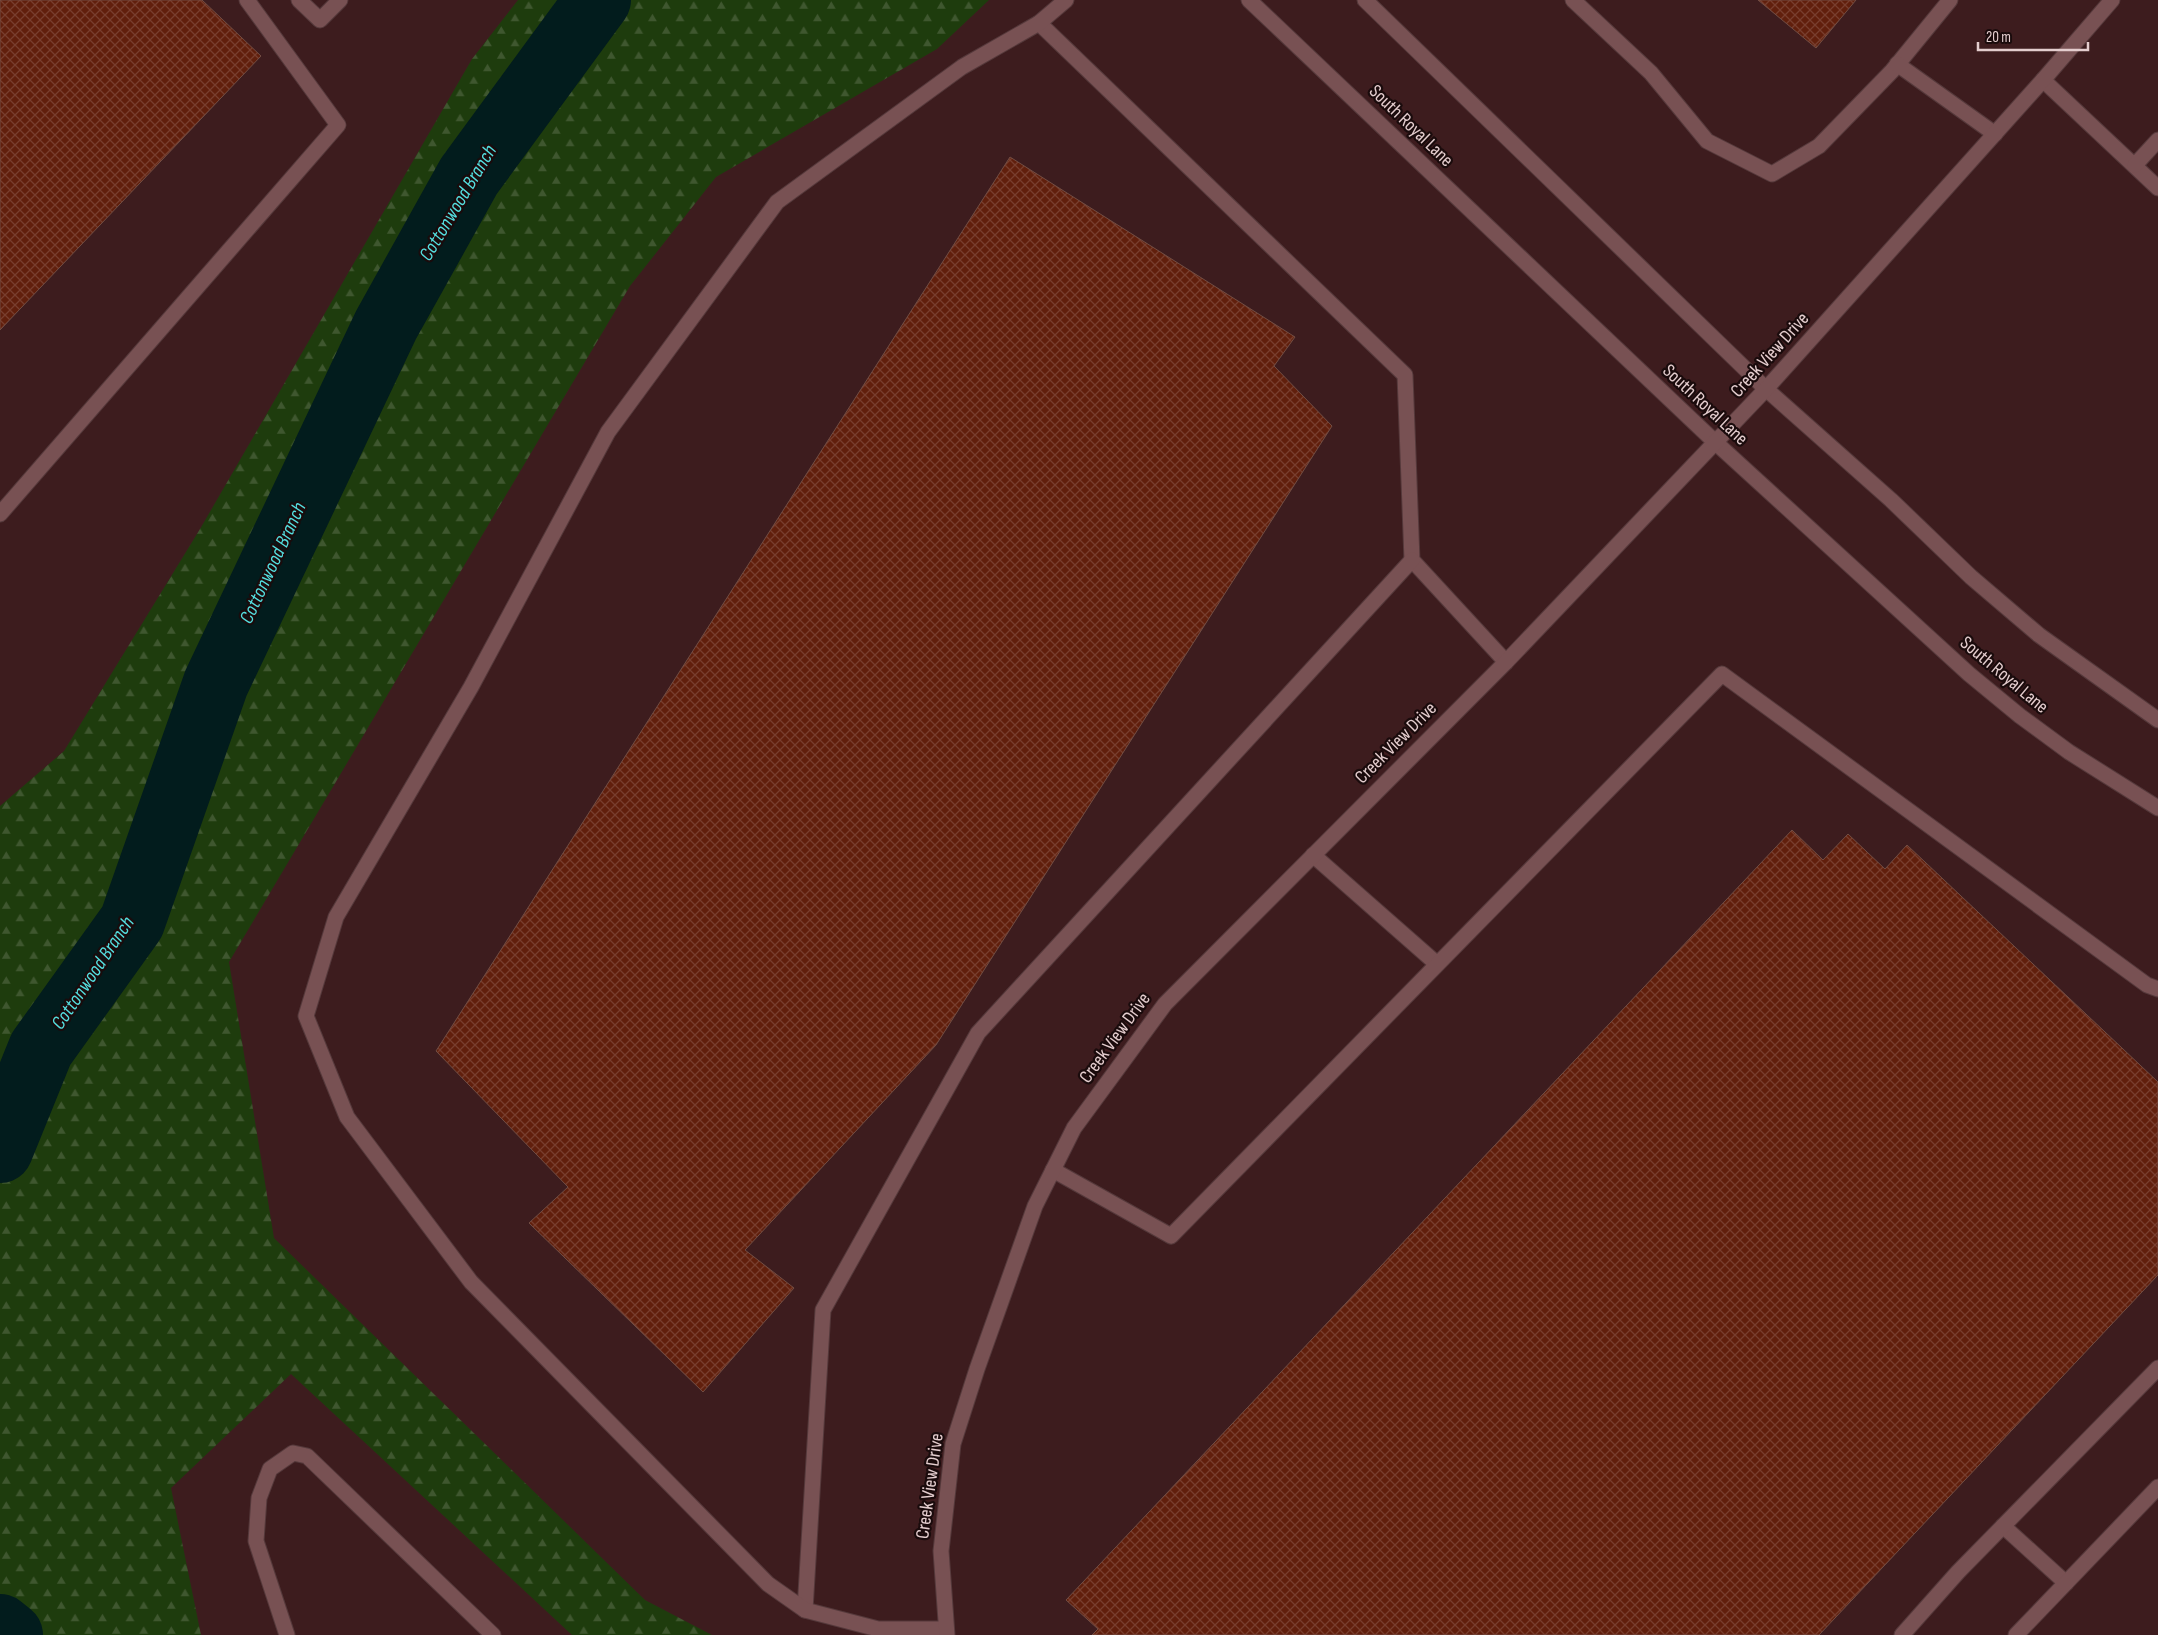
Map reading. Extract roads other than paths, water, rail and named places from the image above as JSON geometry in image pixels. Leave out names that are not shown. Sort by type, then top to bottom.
[{"type":"main road","points":[[0,514],[338,125],[247,0]]},
{"type":"main road","points":[[299,0],[320,20],[340,0]]},
{"type":"main road","points":[[947,1632],[878,1629],[805,1610],[768,1584],[471,1282],[347,1116],[306,1016],[336,918],[471,687],[608,432],[777,202],[962,66],[1038,23],[1066,0]]},
{"type":"main road","name":"South Royal Lane","points":[[1249,0],[1715,442],[1990,692],[2069,752],[2158,808]]},
{"type":"main road","points":[[1365,0],[1766,389],[1891,500],[1971,577],[2039,635],[2158,720]]},
{"type":"main road","points":[[1573,0],[1651,73],[1707,141],[1772,174],[1819,146],[1897,64],[1950,0]]},
{"type":"main road","name":"Creek View Drive","points":[[947,1632],[941,1551],[953,1444],[977,1369],[1035,1206],[1074,1128],[1165,1004],[1506,662],[1766,389],[1995,134],[2112,0]]},
{"type":"main road","points":[[1038,23],[1405,375],[1412,560],[1506,662]]},
{"type":"main road","points":[[1897,64],[1995,134]]},
{"type":"main road","points":[[2043,80],[2158,188]]},
{"type":"main road","points":[[2134,165],[2158,140]]},
{"type":"main road","points":[[805,1610],[823,1310],[978,1033],[1412,560]]},
{"type":"main road","points":[[1053,1170],[1171,1236],[1722,674],[2147,985],[2158,989]]},
{"type":"main road","points":[[1313,854],[1438,964]]},
{"type":"main road","points":[[1902,1635],[1958,1572],[2158,1368]]},
{"type":"main road","points":[[287,1635],[256,1541],[258,1498],[270,1469],[293,1453],[307,1456],[493,1635]]},
{"type":"main road","points":[[2016,1635],[2158,1487]]},
{"type":"main road","points":[[2003,1526],[2066,1583]]},
{"type":"waterway","name":"Cottonwood Branch","points":[[0,1150],[41,1049],[132,922],[216,683],[386,325],[469,176],[598,0]]},
{"type":"waterway","name":"Cottonwood Branch","points":[[0,1627],[10,1635]]}]
